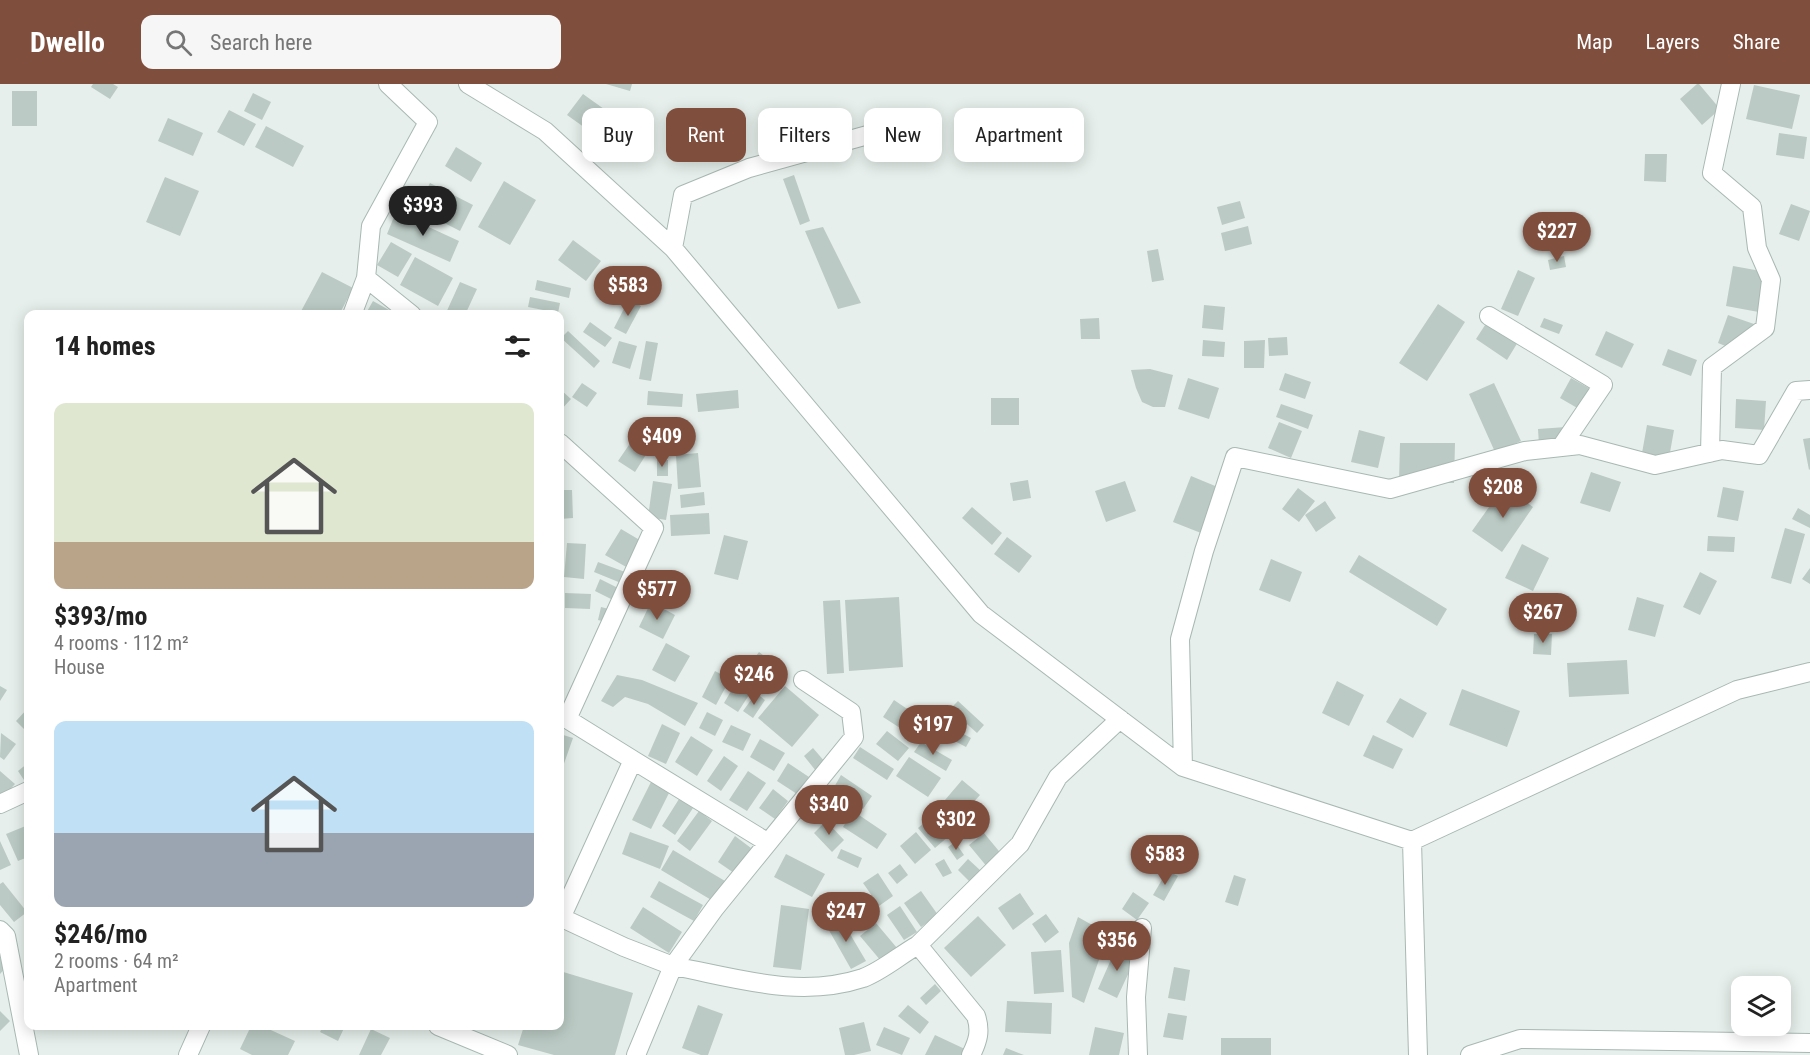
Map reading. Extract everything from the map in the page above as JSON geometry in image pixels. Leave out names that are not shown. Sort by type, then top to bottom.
[{"type":"street","points":[[354,310],[366,278],[371,226],[428,122],[388,84]]},
{"type":"street","points":[[468,84],[546,132],[673,248],[981,614],[1183,767],[1412,841],[1737,690],[1810,672]]},
{"type":"street","points":[[1710,453],[1712,367],[1765,328],[1771,280],[1757,248],[1752,207],[1712,173],[1731,84]]},
{"type":"street","points":[[673,248],[683,195],[749,168],[864,135]]},
{"type":"street","points":[[366,278],[406,310]]},
{"type":"street","points":[[1489,316],[1603,385],[1562,447]]},
{"type":"street","points":[[1183,767],[1180,639],[1204,551],[1235,457],[1390,489],[1525,451],[1580,445],[1655,465],[1722,450],[1759,455],[1796,391],[1810,390]]},
{"type":"street","points":[[564,447],[654,528],[564,715]]},
{"type":"street","points":[[636,1055],[673,966],[715,908],[854,737],[851,712],[804,681]]},
{"type":"street","points":[[564,718],[768,842]]},
{"type":"street","points":[[564,920],[673,966],[788,988],[835,985],[865,977],[918,945],[1020,844],[1058,777],[1120,719]]},
{"type":"street","points":[[564,909],[633,760]]},
{"type":"street","points":[[0,804],[24,793]]},
{"type":"street","points":[[1412,841],[1418,1055]]},
{"type":"street","points":[[1138,1055],[1136,997],[1142,928]]},
{"type":"street","points":[[0,930],[6,936],[24,1029]]},
{"type":"street","points":[[918,945],[976,1016],[979,1036],[971,1055]]},
{"type":"street","points":[[24,1030],[29,1055]]},
{"type":"street","points":[[188,1055],[199,1030]]},
{"type":"street","points":[[448,1030],[508,1055]]},
{"type":"street","points":[[1470,1055],[1520,1039],[1810,1043]]},
{"type":"building","points":[[93,84],[113,84],[118,87],[110,99],[91,87]]},
{"type":"building","points":[[606,84],[632,84],[630,91]]},
{"type":"building","points":[[1697,84],[1720,109],[1702,125],[1680,99]]},
{"type":"building","points":[[1754,85],[1800,95],[1792,129],[1746,119]]},
{"type":"building","points":[[12,91],[37,91],[37,126],[12,126]]},
{"type":"building","points":[[253,93],[271,102],[262,120],[244,111]]},
{"type":"building","points":[[583,94],[603,108],[582,108],[582,126],[567,115]]},
{"type":"building","points":[[229,110],[256,124],[244,146],[217,132]]},
{"type":"building","points":[[168,118],[203,133],[193,156],[158,141]]},
{"type":"building","points":[[266,126],[304,146],[293,167],[255,147]]},
{"type":"building","points":[[1779,133],[1807,137],[1804,159],[1776,155]]},
{"type":"building","points":[[456,147],[482,163],[471,182],[445,166]]},
{"type":"building","points":[[1645,154],[1667,154],[1666,182],[1644,181]]},
{"type":"building","points":[[794,175],[810,221],[800,225],[783,179]]},
{"type":"building","points":[[165,177],[199,191],[180,236],[146,222]]},
{"type":"building","points":[[504,181],[536,200],[510,245],[478,227]]},
{"type":"building","points":[[430,183],[473,205],[460,231],[417,209]]},
{"type":"building","points":[[1240,201],[1245,218],[1222,225],[1217,207]]},
{"type":"building","points":[[1791,204],[1810,211],[1799,241],[1779,234]]},
{"type":"building","points":[[396,212],[459,241],[450,262],[387,234]]},
{"type":"building","points":[[1248,226],[1252,244],[1225,251],[1221,233]]},
{"type":"building","points":[[823,227],[861,303],[838,309],[805,231]]},
{"type":"building","points":[[573,240],[601,261],[586,281],[558,260]]},
{"type":"building","points":[[391,242],[412,254],[398,277],[377,265]]},
{"type":"building","points":[[1158,249],[1164,280],[1152,282],[1147,251]]},
{"type":"building","points":[[1564,256],[1566,267],[1550,270],[1548,260]]},
{"type":"building","points":[[415,257],[453,278],[438,306],[400,285]]},
{"type":"building","points":[[1733,266],[1772,273],[1764,313],[1726,306]]},
{"type":"building","points":[[1518,270],[1535,278],[1518,316],[1501,309]]},
{"type":"building","points":[[322,272],[353,288],[342,310],[302,310]]},
{"type":"building","points":[[537,280],[571,288],[569,298],[535,290]]},
{"type":"building","points":[[460,282],[477,289],[467,310],[447,310]]},
{"type":"building","points":[[530,297],[560,303],[559,310],[528,307]]},
{"type":"building","points":[[629,299],[641,306],[626,334],[614,328]]},
{"type":"building","points":[[373,301],[389,310],[368,310]]},
{"type":"building","points":[[1438,304],[1465,322],[1427,381],[1399,363]]},
{"type":"building","points":[[1204,305],[1225,307],[1223,330],[1202,328]]},
{"type":"building","points":[[1728,315],[1754,324],[1743,353],[1718,343]]},
{"type":"building","points":[[1099,318],[1100,339],[1081,339],[1080,319]]},
{"type":"building","points":[[1544,318],[1563,325],[1559,334],[1540,327]]},
{"type":"building","points":[[590,322],[612,338],[605,347],[583,332]]},
{"type":"building","points":[[1487,322],[1518,342],[1507,360],[1476,339]]},
{"type":"building","points":[[568,331],[600,361],[594,368],[564,341],[564,335]]},
{"type":"building","points":[[1606,331],[1634,344],[1622,368],[1595,355]]},
{"type":"building","points":[[1287,337],[1288,355],[1269,356],[1268,338]]},
{"type":"building","points":[[1203,340],[1225,342],[1224,357],[1202,356]]},
{"type":"building","points":[[1265,340],[1264,368],[1244,368],[1244,341]]},
{"type":"building","points":[[619,341],[637,346],[630,369],[612,363]]},
{"type":"building","points":[[646,341],[658,343],[651,381],[639,379]]},
{"type":"building","points":[[1668,349],[1697,360],[1691,376],[1662,365]]},
{"type":"building","points":[[1150,369],[1173,375],[1165,407],[1153,407],[1142,402],[1136,388],[1131,370]]},
{"type":"building","points":[[1285,373],[1311,382],[1305,399],[1279,390]]},
{"type":"building","points":[[1188,378],[1219,388],[1209,419],[1178,409]]},
{"type":"building","points":[[1571,378],[1603,396],[1591,416],[1560,398]]},
{"type":"building","points":[[582,383],[597,393],[587,407],[572,397]]},
{"type":"building","points":[[1494,383],[1521,441],[1495,452],[1469,394]]},
{"type":"building","points":[[738,390],[739,408],[698,412],[696,394]]},
{"type":"building","points":[[648,391],[683,394],[682,407],[647,405]]},
{"type":"building","points":[[564,393],[571,399],[564,407]]},
{"type":"building","points":[[991,398],[1019,398],[1019,425],[991,425]]},
{"type":"building","points":[[1736,399],[1766,401],[1764,430],[1735,428]]},
{"type":"building","points":[[1281,404],[1313,415],[1308,429],[1276,417]]},
{"type":"building","points":[[688,421],[694,443],[671,449],[666,426]]},
{"type":"building","points":[[1279,422],[1302,431],[1291,458],[1268,448]]},
{"type":"building","points":[[1647,425],[1674,430],[1669,458],[1642,453]]},
{"type":"building","points":[[1580,426],[1581,442],[1539,445],[1538,429]]},
{"type":"building","points":[[1359,430],[1385,437],[1378,468],[1351,462]]},
{"type":"building","points":[[1810,438],[1810,469],[1809,470],[1803,439]]},
{"type":"building","points":[[633,439],[649,450],[635,472],[618,461]]},
{"type":"building","points":[[1400,443],[1455,443],[1454,483],[1399,482]]},
{"type":"building","points":[[698,453],[701,487],[678,489],[676,455]]},
{"type":"building","points":[[657,460],[668,460],[668,476],[657,476]]},
{"type":"building","points":[[1591,472],[1621,482],[1610,512],[1580,503]]},
{"type":"building","points":[[1191,476],[1220,488],[1201,533],[1173,522]]},
{"type":"building","points":[[1028,480],[1031,498],[1013,501],[1010,483]]},
{"type":"building","points":[[653,481],[672,484],[666,520],[648,517]]},
{"type":"building","points":[[1125,481],[1136,511],[1106,522],[1095,491]]},
{"type":"building","points":[[1504,486],[1533,507],[1502,552],[1472,531]]},
{"type":"building","points":[[1723,487],[1744,491],[1738,521],[1717,517]]},
{"type":"building","points":[[1298,488],[1315,501],[1299,522],[1282,509]]},
{"type":"building","points":[[564,490],[572,490],[573,518],[564,519]]},
{"type":"building","points":[[704,492],[705,505],[681,508],[680,495]]},
{"type":"building","points":[[1325,501],[1336,518],[1316,532],[1305,515]]},
{"type":"building","points":[[972,507],[1002,533],[992,545],[962,518]]},
{"type":"building","points":[[1798,508],[1810,515],[1810,528],[1792,519]]},
{"type":"building","points":[[709,513],[710,534],[671,536],[670,515]]},
{"type":"building","points":[[1785,528],[1805,534],[1791,584],[1771,578]]},
{"type":"building","points":[[621,529],[643,542],[628,568],[605,555]]},
{"type":"building","points":[[724,535],[748,541],[738,580],[714,574]]},
{"type":"building","points":[[1708,536],[1735,537],[1734,552],[1707,551]]},
{"type":"building","points":[[1007,537],[1032,556],[1019,573],[994,554]]},
{"type":"building","points":[[567,543],[586,544],[584,579],[564,577]]},
{"type":"building","points":[[1522,544],[1549,558],[1533,591],[1505,578]]},
{"type":"building","points":[[1359,555],[1447,609],[1437,626],[1349,572]]},
{"type":"building","points":[[1271,559],[1302,572],[1290,602],[1259,590]]},
{"type":"building","points":[[598,562],[625,572],[621,583],[594,572]]},
{"type":"building","points":[[1810,568],[1810,584],[1802,579]]},
{"type":"building","points":[[1700,572],[1717,581],[1700,615],[1683,607]]},
{"type":"building","points":[[600,579],[618,588],[613,600],[595,591]]},
{"type":"building","points":[[565,593],[591,594],[590,609],[565,608]]},
{"type":"building","points":[[899,597],[903,667],[849,671],[845,600]]},
{"type":"building","points":[[1637,597],[1664,605],[1655,637],[1628,630]]},
{"type":"building","points":[[840,600],[844,673],[827,674],[823,601]]},
{"type":"building","points":[[651,602],[675,615],[663,639],[639,627]]},
{"type":"building","points":[[601,607],[613,610],[610,623],[598,620]]},
{"type":"building","points":[[1534,634],[1552,634],[1551,655],[1533,654]]},
{"type":"building","points":[[666,643],[690,656],[675,682],[652,670]]},
{"type":"building","points":[[759,652],[771,661],[754,685],[741,676]]},
{"type":"building","points":[[1627,660],[1629,694],[1569,697],[1567,663]]},
{"type":"building","points":[[715,671],[730,679],[716,705],[702,697]]},
{"type":"building","points":[[617,675],[642,680],[698,703],[685,726],[648,704],[625,697],[613,707],[601,701]]},
{"type":"building","points":[[1337,681],[1364,695],[1349,726],[1322,713]]},
{"type":"building","points":[[0,686],[7,690],[0,701]]},
{"type":"building","points":[[734,686],[749,695],[738,712],[724,703]]},
{"type":"building","points":[[785,686],[819,715],[792,747],[758,718]]},
{"type":"building","points":[[1462,689],[1520,711],[1507,747],[1449,725]]},
{"type":"building","points":[[756,693],[765,700],[753,718],[743,711]]},
{"type":"building","points":[[1400,698],[1427,713],[1413,738],[1386,722]]},
{"type":"building","points":[[894,700],[925,721],[914,737],[883,717]]},
{"type":"building","points":[[958,701],[984,725],[977,733],[950,709]]},
{"type":"building","points":[[24,712],[24,729],[16,721]]},
{"type":"building","points":[[707,712],[723,720],[715,736],[699,728]]},
{"type":"building","points":[[937,720],[971,738],[966,747],[932,729]]},
{"type":"building","points":[[662,724],[680,733],[666,764],[648,756]]},
{"type":"building","points":[[731,725],[751,734],[743,751],[722,742]]},
{"type":"building","points":[[887,731],[909,748],[898,761],[876,744]]},
{"type":"building","points":[[1,733],[16,744],[4,760],[0,757]]},
{"type":"building","points":[[564,735],[573,738],[564,764]]},
{"type":"building","points":[[1373,735],[1403,749],[1393,769],[1363,756]]},
{"type":"building","points":[[691,736],[713,750],[697,776],[675,762]]},
{"type":"building","points":[[760,739],[785,753],[774,771],[750,757]]},
{"type":"building","points":[[921,742],[952,760],[946,771],[914,752]]},
{"type":"building","points":[[860,747],[894,769],[887,780],[853,758]]},
{"type":"building","points":[[813,748],[825,762],[816,771],[804,756]]},
{"type":"building","points":[[724,756],[738,766],[721,791],[707,781]]},
{"type":"building","points":[[909,757],[941,778],[928,797],[896,776]]},
{"type":"building","points":[[788,763],[809,777],[797,794],[777,781]]},
{"type":"building","points":[[24,766],[24,780],[18,771]]},
{"type":"building","points":[[0,771],[15,784],[2,798],[0,796]]},
{"type":"building","points":[[748,771],[766,783],[747,811],[729,800]]},
{"type":"building","points":[[841,775],[872,796],[863,809],[833,789]]},
{"type":"building","points":[[962,780],[980,795],[962,815],[945,800]]},
{"type":"building","points":[[651,782],[670,791],[651,829],[632,820]]},
{"type":"building","points":[[773,789],[788,801],[775,819],[759,808]]},
{"type":"building","points":[[679,799],[693,808],[675,835],[662,826]]},
{"type":"building","points":[[828,800],[845,809],[839,821],[821,812]]},
{"type":"building","points":[[699,811],[712,821],[690,851],[677,841]]},
{"type":"building","points":[[853,811],[887,834],[877,849],[843,827]]},
{"type":"building","points":[[933,815],[950,835],[935,848],[918,828]]},
{"type":"building","points":[[826,821],[844,840],[832,852],[814,833]]},
{"type":"building","points":[[24,827],[24,859],[18,861],[6,834]]},
{"type":"building","points":[[630,832],[669,846],[660,869],[622,854]]},
{"type":"building","points":[[916,832],[931,850],[915,864],[900,846]]},
{"type":"building","points":[[984,833],[1003,856],[988,868],[969,845]]},
{"type":"building","points":[[735,836],[751,848],[734,873],[718,862]]},
{"type":"building","points":[[0,841],[11,865],[0,870]]},
{"type":"building","points":[[955,842],[964,855],[957,860],[948,847]]},
{"type":"building","points":[[841,849],[862,858],[858,868],[837,858]]},
{"type":"building","points":[[673,850],[725,881],[713,901],[661,870]]},
{"type":"building","points":[[786,854],[825,874],[812,897],[774,877]]},
{"type":"building","points":[[944,859],[952,873],[943,877],[935,864]]},
{"type":"building","points":[[968,859],[981,871],[970,882],[958,870]]},
{"type":"building","points":[[900,864],[908,875],[897,884],[888,873]]},
{"type":"building","points":[[1167,871],[1178,876],[1164,901],[1153,895]]},
{"type":"building","points":[[878,873],[893,896],[879,906],[863,883]]},
{"type":"building","points":[[1234,875],[1246,879],[1238,906],[1225,902]]},
{"type":"building","points":[[659,881],[703,905],[694,921],[650,897]]},
{"type":"building","points":[[3,882],[24,908],[24,914],[14,922],[0,905],[0,884]]},
{"type":"building","points":[[921,891],[938,915],[921,927],[904,903]]},
{"type":"building","points":[[1133,892],[1149,903],[1137,920],[1122,909]]},
{"type":"building","points":[[1020,893],[1034,914],[1013,930],[998,908]]},
{"type":"building","points":[[847,894],[859,909],[844,921],[833,905]]},
{"type":"building","points":[[781,905],[809,909],[801,970],[773,967]]},
{"type":"building","points":[[900,906],[917,932],[904,940],[887,915]]},
{"type":"building","points":[[643,907],[682,932],[669,953],[630,928]]},
{"type":"building","points":[[1046,914],[1059,932],[1045,943],[1032,924]]},
{"type":"building","points":[[978,916],[1006,945],[971,977],[944,948]]},
{"type":"building","points":[[840,917],[866,961],[851,969],[826,925]]},
{"type":"building","points":[[1078,917],[1108,934],[1084,1003],[1072,997],[1069,943]]},
{"type":"building","points":[[876,923],[897,948],[881,961],[860,936]]},
{"type":"building","points":[[1117,946],[1137,955],[1117,998],[1098,989]]},
{"type":"building","points":[[1061,950],[1064,992],[1034,994],[1031,952]]},
{"type":"building","points":[[0,958],[8,965],[0,974]]},
{"type":"building","points":[[1174,967],[1190,970],[1185,1001],[1168,998]]},
{"type":"building","points":[[564,972],[633,993],[615,1055],[554,1055],[518,1045],[523,1030],[564,1030]]},
{"type":"building","points":[[935,984],[941,991],[926,1005],[920,998]]},
{"type":"building","points":[[1007,1001],[1052,1003],[1051,1034],[1005,1032]]},
{"type":"building","points":[[698,1005],[723,1014],[708,1055],[701,1055],[682,1048]]},
{"type":"building","points":[[908,1005],[929,1022],[920,1034],[898,1016]]},
{"type":"building","points":[[0,1011],[10,1021],[0,1031]]},
{"type":"building","points":[[1168,1013],[1187,1016],[1183,1040],[1163,1037]]},
{"type":"building","points":[[864,1022],[871,1051],[845,1055],[839,1028]]},
{"type":"building","points":[[884,1027],[910,1038],[902,1055],[876,1045]]},
{"type":"building","points":[[1095,1027],[1124,1033],[1119,1055],[1089,1055]]},
{"type":"building","points":[[249,1030],[271,1030],[295,1041],[288,1055],[252,1055],[240,1049]]},
{"type":"building","points":[[321,1030],[343,1030],[338,1041],[320,1032]]},
{"type":"building","points":[[371,1030],[390,1038],[381,1055],[359,1055]]},
{"type":"building","points":[[935,1035],[967,1050],[965,1055],[925,1055]]},
{"type":"building","points":[[1221,1038],[1271,1038],[1271,1055],[1221,1055]]},
{"type":"building","points":[[1006,1048],[1024,1055],[1003,1055]]}]
